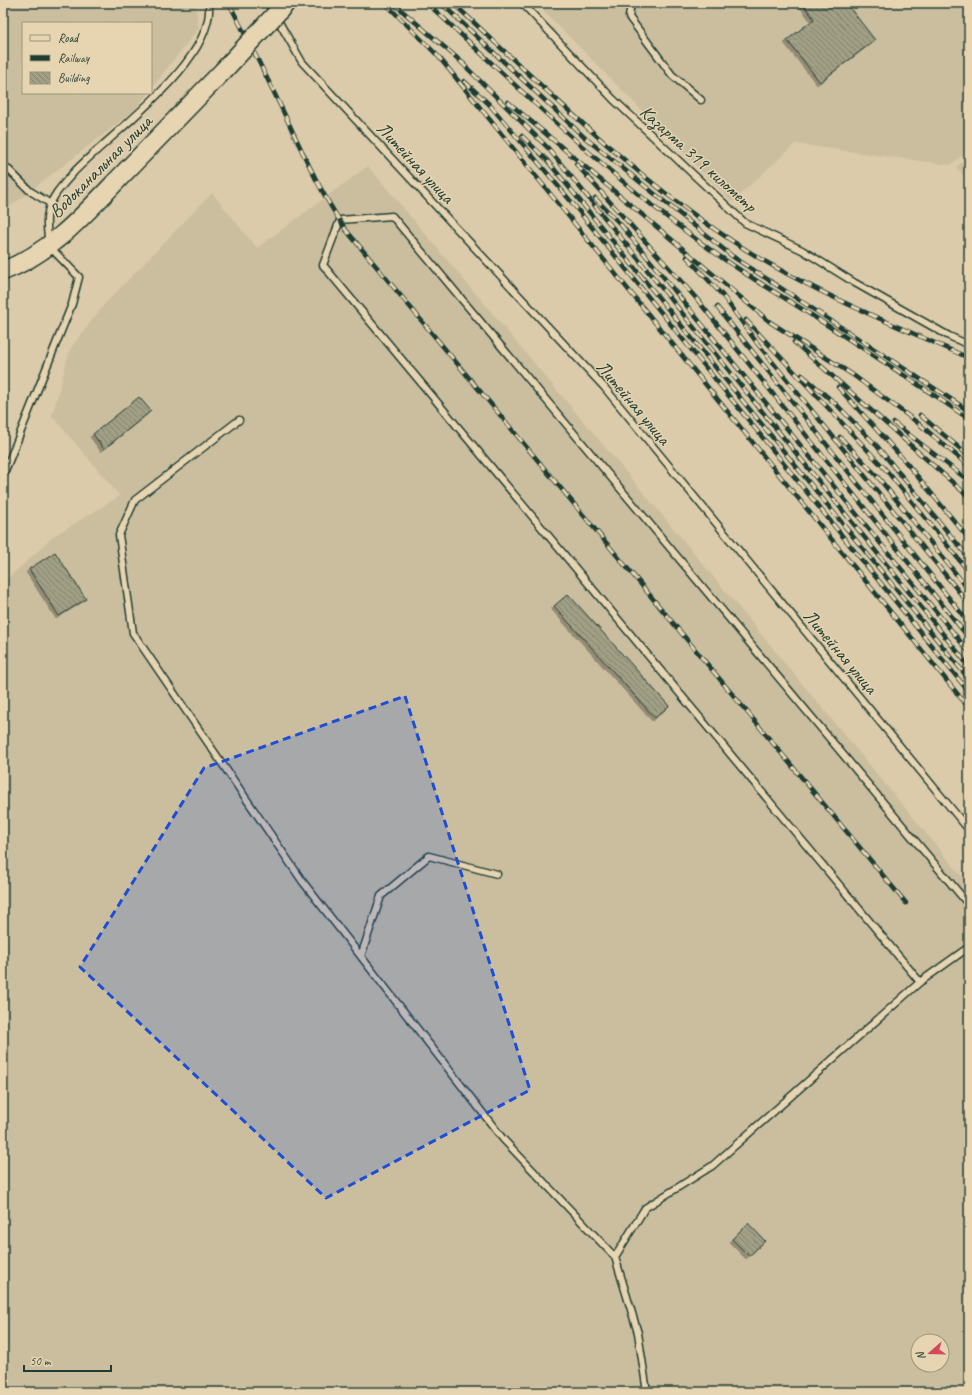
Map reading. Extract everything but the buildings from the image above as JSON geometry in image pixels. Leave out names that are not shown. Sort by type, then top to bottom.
[{"type":"main road","name":"Водоканальная улица","points":[[3,272],[21,265],[49,246],[78,221],[223,71],[286,3]]},
{"type":"lane","points":[[3,476],[72,304],[79,277],[49,246],[48,212],[51,204],[58,191],[86,160],[178,75],[204,35],[210,13],[208,3]]},
{"type":"lane","name":"Литейная улица","points":[[268,3],[302,62],[604,387],[969,830]]},
{"type":"lane","name":"Казарма 319 километр","points":[[522,3],[613,99],[745,223],[802,250],[855,283],[949,336],[969,345]]},
{"type":"lane","points":[[632,3],[629,17],[672,75],[701,100]]},
{"type":"lane","points":[[3,164],[30,191],[51,204]]},
{"type":"lane","points":[[920,982],[323,265],[340,220],[392,216],[969,905]]},
{"type":"lane","points":[[239,420],[135,500],[119,536],[133,633],[303,882],[503,1139],[615,1258],[638,1334],[647,1392]]},
{"type":"lane","points":[[361,956],[381,896],[429,856],[497,874]]},
{"type":"lane","points":[[615,1258],[645,1208],[712,1166],[920,982],[969,947]]},
{"type":"highlighted area","points":[[405,696],[530,1090],[326,1198],[80,967],[204,768]]},
{"type":"shaded area","points":[[3,3],[195,3],[199,28],[152,88],[152,22],[22,22],[22,94],[147,94],[135,110],[3,212]]},
{"type":"shaded area","points":[[536,3],[969,3],[969,150],[950,165],[795,144],[732,202]]},
{"type":"shaded area","points":[[969,157],[969,182],[956,167]]},
{"type":"shaded area","points":[[368,166],[658,510],[969,885],[969,1392],[3,1392],[3,583],[54,536],[120,496],[52,416],[70,349],[103,306],[212,193],[257,248]]},
{"type":"railway","points":[[229,3],[312,171],[346,230],[906,903]]},
{"type":"railway","points":[[385,3],[438,56],[969,708]]},
{"type":"railway","points":[[393,3],[464,64]]},
{"type":"railway","points":[[427,3],[522,92],[620,179],[654,207],[744,272],[969,419]]},
{"type":"railway","points":[[441,3],[584,137],[732,256],[969,411]]},
{"type":"railway","points":[[453,3],[565,108],[604,142],[684,207],[725,236],[768,263],[817,289],[969,358]]},
{"type":"railway","points":[[460,61],[548,148],[969,666]]},
{"type":"railway","points":[[464,81],[489,104],[569,199],[969,692]]},
{"type":"railway","points":[[508,102],[770,322],[853,375],[918,423],[969,466]]},
{"type":"railway","points":[[522,136],[546,159],[969,679]]},
{"type":"railway","points":[[576,164],[696,298],[969,638]]},
{"type":"railway","points":[[595,198],[621,225],[969,652]]},
{"type":"railway","points":[[687,257],[723,296],[757,343],[969,604]]},
{"type":"railway","points":[[717,307],[969,623]]},
{"type":"railway","points":[[746,320],[887,471],[969,572]]},
{"type":"railway","points":[[794,342],[969,497]]},
{"type":"railway","points":[[802,375],[837,405],[877,446],[969,558]]},
{"type":"railway","points":[[838,387],[904,460],[969,539]]},
{"type":"railway","points":[[920,415],[969,456]]},
{"type":"railway","points":[[894,423],[969,481]]},
{"type":"railway","points":[[840,437],[877,476],[969,590]]}]
